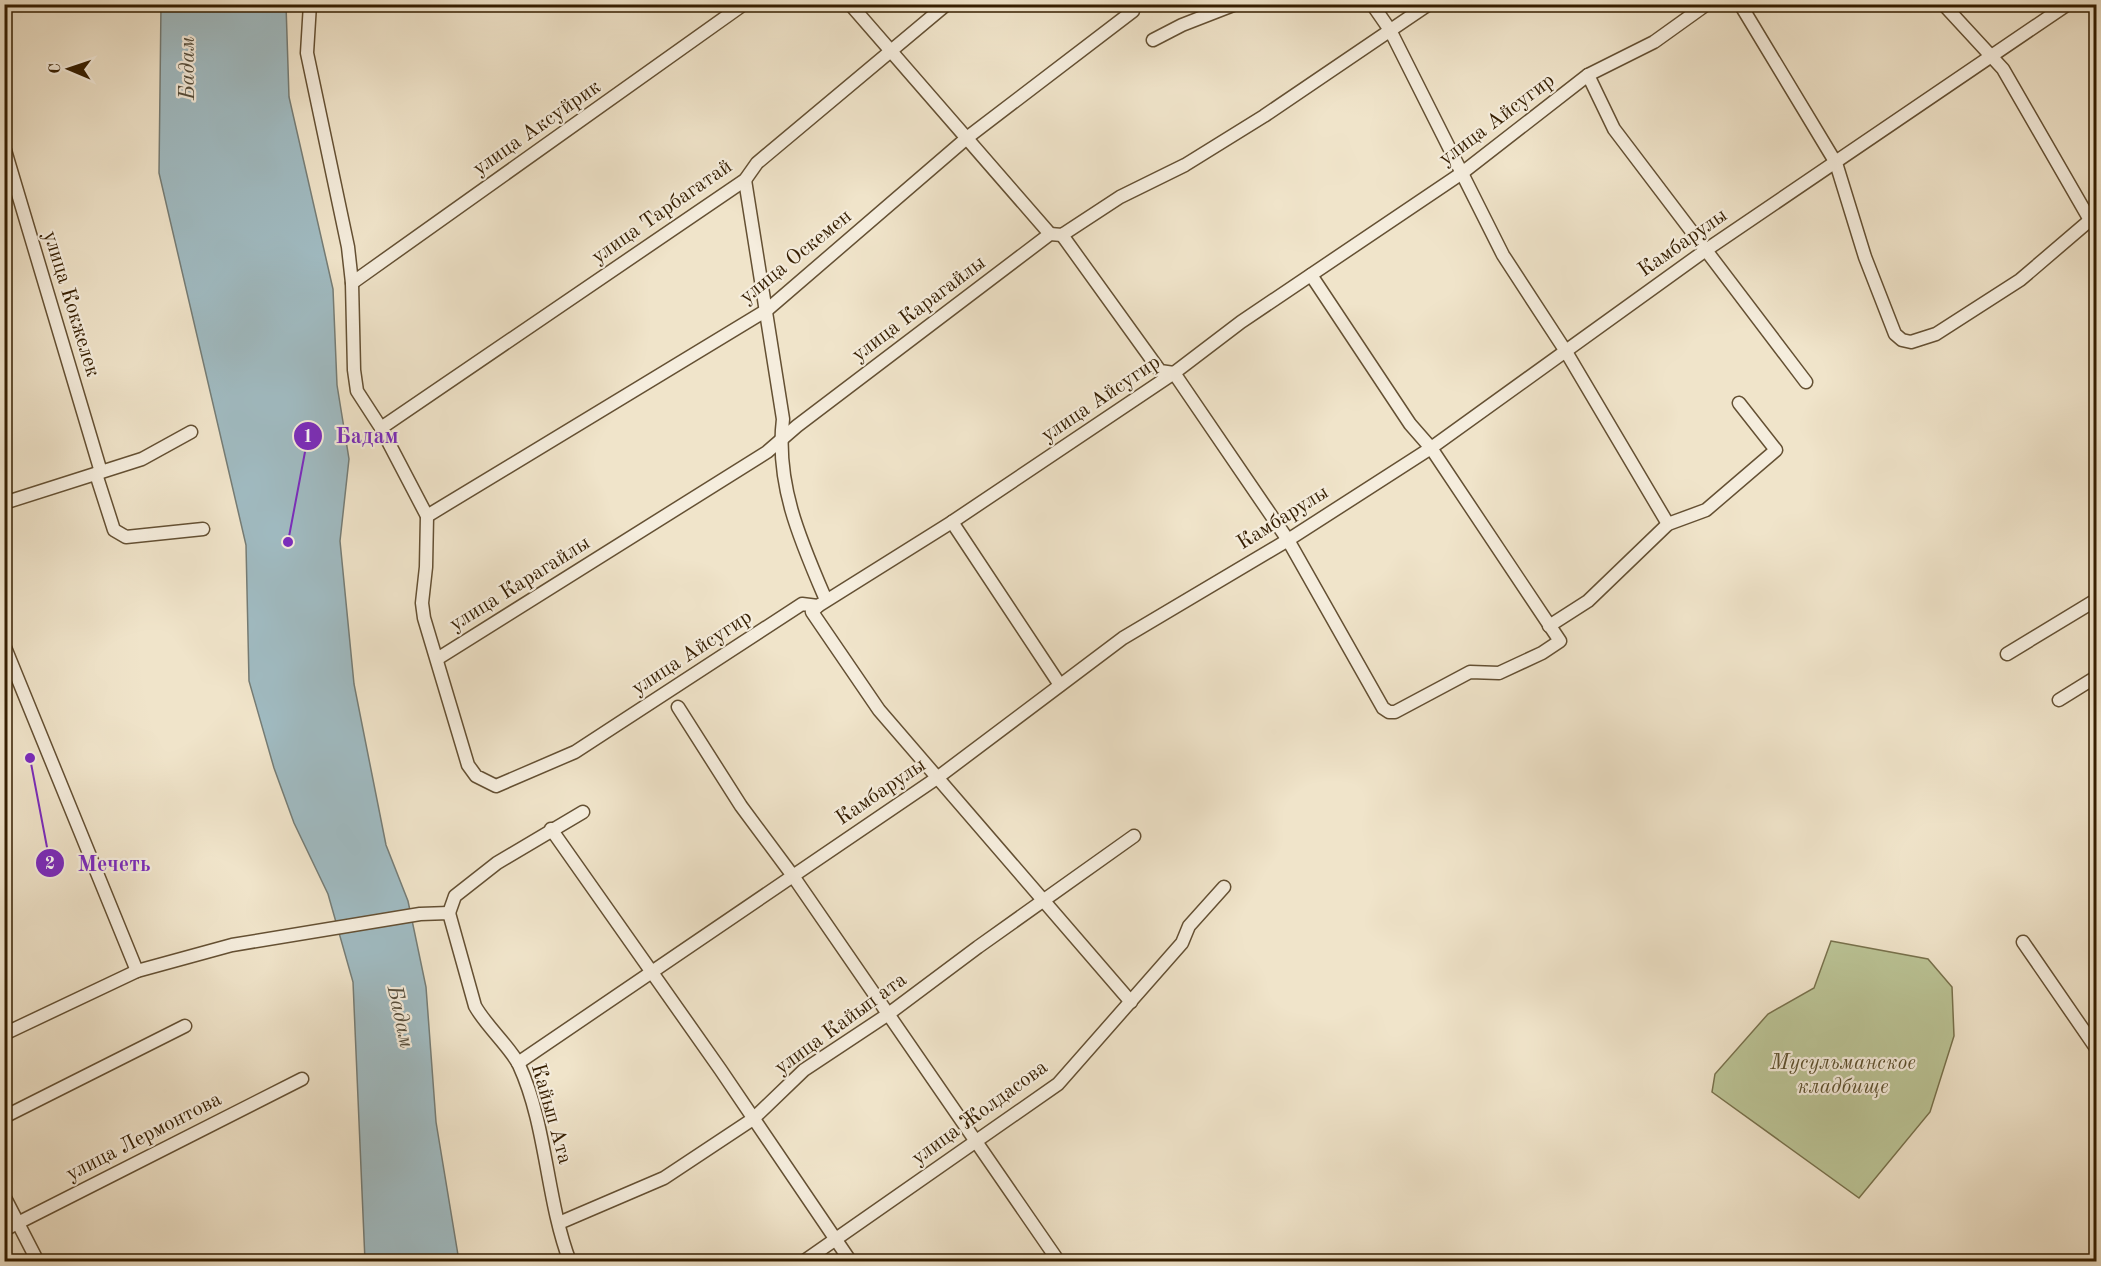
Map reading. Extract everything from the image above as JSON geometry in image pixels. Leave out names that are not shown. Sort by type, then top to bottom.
[{"type":"street","points":[[310,4],[307,53],[348,247],[357,391],[381,428],[427,516],[426,567],[422,603],[437,659]]},
{"type":"street","name":"улица Аксуйрик","points":[[352,283],[744,4]]},
{"type":"street","points":[[850,4],[1056,235],[1160,371],[1174,373],[1287,540],[1383,708],[1389,712],[1395,712],[1470,672],[1499,673],[1542,653],[1560,640],[1431,448],[1410,424],[1311,275]]},
{"type":"street","name":"улица Тарбагатай","points":[[381,428],[745,180],[757,163],[947,4]]},
{"type":"street","points":[[1154,40],[1182,25],[1236,4]]},
{"type":"street","points":[[1372,4],[1390,30],[1503,255],[1565,350],[1668,524]]},
{"type":"street","name":"улица Карагайлы","points":[[437,659],[767,452],[1056,235],[1120,197],[1185,165],[1264,116],[1429,4]]},
{"type":"street","name":"улица Айсугир","points":[[437,659],[468,765],[476,776],[496,786],[575,752],[802,604],[822,603],[952,522],[1174,373],[1242,322],[1462,173],[1588,75],[1654,42],[1707,4]]},
{"type":"street","points":[[1740,4],[1836,163],[1853,209],[1865,257],[1895,334],[1902,340],[1911,342],[1936,334],[2020,280],[2093,218],[2003,69],[1943,4]]},
{"type":"street","name":"Камбарулы","points":[[518,1063],[937,778],[1123,638],[1287,540],[1431,448],[1706,250],[2068,4]]},
{"type":"street","name":"улица Оскемен","points":[[427,516],[767,310],[968,137],[1133,11]]},
{"type":"street","points":[[1588,75],[1614,129],[1806,382]]},
{"type":"street","name":"улица Кокжелек","points":[[4,147],[114,530],[118,535],[126,537],[203,529]]},
{"type":"street","points":[[745,180],[783,419],[780,440],[783,478],[822,603],[812,612],[839,655],[879,710],[1131,1002]]},
{"type":"street","points":[[1549,626],[1588,601],[1668,524],[1706,510],[1776,450],[1739,403]]},
{"type":"street","points":[[4,503],[142,459],[190,432]]},
{"type":"street","points":[[952,522],[1060,685]]},
{"type":"street","points":[[2007,654],[2097,600]]},
{"type":"street","points":[[4,645],[137,971]]},
{"type":"street","points":[[2059,700],[2097,677]]},
{"type":"street","points":[[678,707],[741,806],[793,876],[974,1142],[1059,1262]]},
{"type":"street","points":[[4,1034],[137,971],[232,945],[420,914],[449,913],[455,896],[497,863],[583,812]]},
{"type":"street","points":[[551,829],[851,1262]]},
{"type":"street","name":"улица Кайып ата","points":[[559,1223],[664,1178],[753,1119],[804,1070],[887,1015],[1134,836]]},
{"type":"street","name":"улица Жолдасова","points":[[803,1262],[1058,1084],[1182,943],[1189,926],[1224,887]]},
{"type":"street","name":"Кайып Ата","points":[[449,913],[475,1006],[518,1063],[534,1113],[570,1262]]},
{"type":"street","points":[[2024,942],[2097,1048]]},
{"type":"street","points":[[4,1117],[185,1026]]},
{"type":"street","name":"улица Лермонтова","points":[[4,1230],[302,1079]]},
{"type":"street","points":[[4,1196],[38,1262]]},
{"type":"green space","name":"Мусульманское кладбище","points":[[1831,941],[1928,959],[1952,987],[1954,1036],[1930,1112],[1859,1198],[1712,1092],[1715,1074],[1768,1014],[1814,988]]},
{"type":"water","points":[[161,5],[286,5],[289,97],[333,289],[337,385],[349,459],[340,541],[354,684],[386,845],[408,901],[426,987],[436,1122],[459,1261],[365,1261],[353,982],[328,894],[294,823],[274,768],[249,681],[246,545],[159,173]]},
{"type":"place","name":"Бадам","points":[[288,542]]},
{"type":"place","name":"Мечеть","points":[[30,758]]}]
